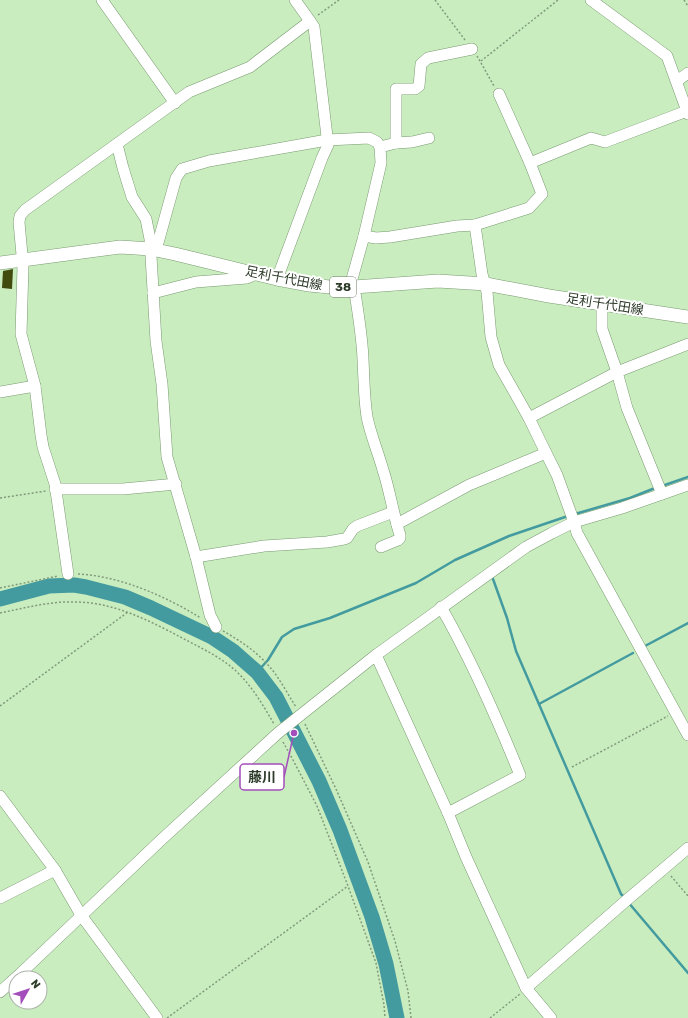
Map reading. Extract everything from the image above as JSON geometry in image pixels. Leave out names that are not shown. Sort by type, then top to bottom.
[{"type":"main road","name":"足利千代田線","points":[[0,263],[120,247],[154,250],[175,254],[277,279],[309,285],[353,287],[438,281],[486,284],[549,296],[688,317]]},
{"type":"street","points":[[102,0],[174,103]]},
{"type":"street","points":[[277,279],[328,145],[314,27],[295,0]]},
{"type":"street","points":[[530,164],[591,138],[605,142],[688,112],[667,56],[591,0]]},
{"type":"street","points":[[68,574],[55,484],[41,435],[35,386],[21,334],[23,266],[19,222],[20,216],[25,210],[189,92],[250,68],[310,21]]},
{"type":"street","points":[[396,143],[396,89],[414,89],[419,86],[421,64],[428,58],[472,49]]},
{"type":"street","points":[[677,81],[688,73]]},
{"type":"street","points":[[364,236],[376,238],[390,237],[457,226],[475,225],[529,208],[542,194],[499,94]]},
{"type":"street","points":[[216,627],[210,615],[196,557],[167,457],[163,391],[156,341],[153,293],[154,250],[176,178],[182,169],[209,161],[327,140],[369,138],[377,142],[380,147],[381,163],[364,236],[352,279],[361,336],[363,379],[368,418],[374,443],[384,470],[393,512],[400,535],[400,538],[380,547]]},
{"type":"street","points":[[380,147],[429,138]]},
{"type":"street","points":[[117,144],[132,197],[146,219],[154,250]]},
{"type":"street","points":[[475,225],[482,274],[486,284],[491,337],[499,365],[529,418],[557,475],[577,533],[688,735]]},
{"type":"street","points":[[153,293],[196,282],[247,278],[256,274]]},
{"type":"street","points":[[602,304],[602,329],[617,372],[627,408],[662,494]]},
{"type":"street","points":[[529,418],[617,372],[688,344]]},
{"type":"street","points":[[0,392],[35,386]]},
{"type":"street","points":[[397,524],[469,485],[546,453]]},
{"type":"street","points":[[55,489],[123,489],[176,484]]},
{"type":"street","points":[[0,992],[161,840],[279,732],[376,655],[440,607],[526,546],[552,532],[574,522],[622,508],[688,485]]},
{"type":"street","points":[[196,557],[264,546],[344,539],[347,538],[357,526],[393,512]]},
{"type":"street","points":[[440,607],[453,629],[484,692],[520,775],[448,813]]},
{"type":"street","points":[[376,655],[526,988],[551,1018]]},
{"type":"street","points":[[0,796],[55,870],[81,915],[157,1018]]},
{"type":"street","points":[[526,988],[688,848]]},
{"type":"street","points":[[0,898],[55,870]]},
{"type":"path","points":[[310,21],[339,0]]},
{"type":"path","points":[[436,0],[481,61],[499,94]]},
{"type":"path","points":[[481,61],[558,0]]},
{"type":"path","points":[[684,0],[688,6]]},
{"type":"path","points":[[0,498],[55,489]]},
{"type":"path","points":[[0,588],[68,574],[94,576],[122,582],[143,589],[176,604],[234,637],[264,661],[276,675],[299,715],[336,788],[368,862],[395,941],[408,990],[411,1018]]},
{"type":"path","points":[[0,613],[58,602],[76,602],[108,606],[128,612],[162,627],[216,656],[240,676],[254,691],[264,706],[294,760],[317,806],[376,964],[385,1018]]},
{"type":"path","points":[[0,706],[128,612]]},
{"type":"path","points":[[572,767],[676,712]]},
{"type":"path","points":[[664,868],[688,896]]},
{"type":"path","points":[[167,1018],[348,886]]},
{"type":"path","points":[[490,1018],[526,988]]},
{"type":"building","points":[[13,269],[12,289],[2,288],[3,271]]},
{"type":"waterway","points":[[662,486],[688,477]]},
{"type":"waterway","points":[[575,514],[630,498],[655,488]]},
{"type":"waterway","points":[[257,672],[268,660],[282,637],[294,629],[330,618],[416,583],[455,560],[509,536],[568,516]]},
{"type":"waterway","points":[[493,579],[507,618],[516,651],[621,894],[625,898]]},
{"type":"waterway","points":[[0,599],[49,586],[74,585],[125,597],[212,637],[233,651],[257,672],[276,697],[319,781],[340,830],[372,917],[386,964],[397,1018]]},
{"type":"waterway","points":[[645,646],[688,623]]},
{"type":"waterway","points":[[539,704],[633,653]]},
{"type":"waterway","points":[[628,902],[688,973]]},
{"type":"place","name":"藤川","points":[[294,733]]}]
